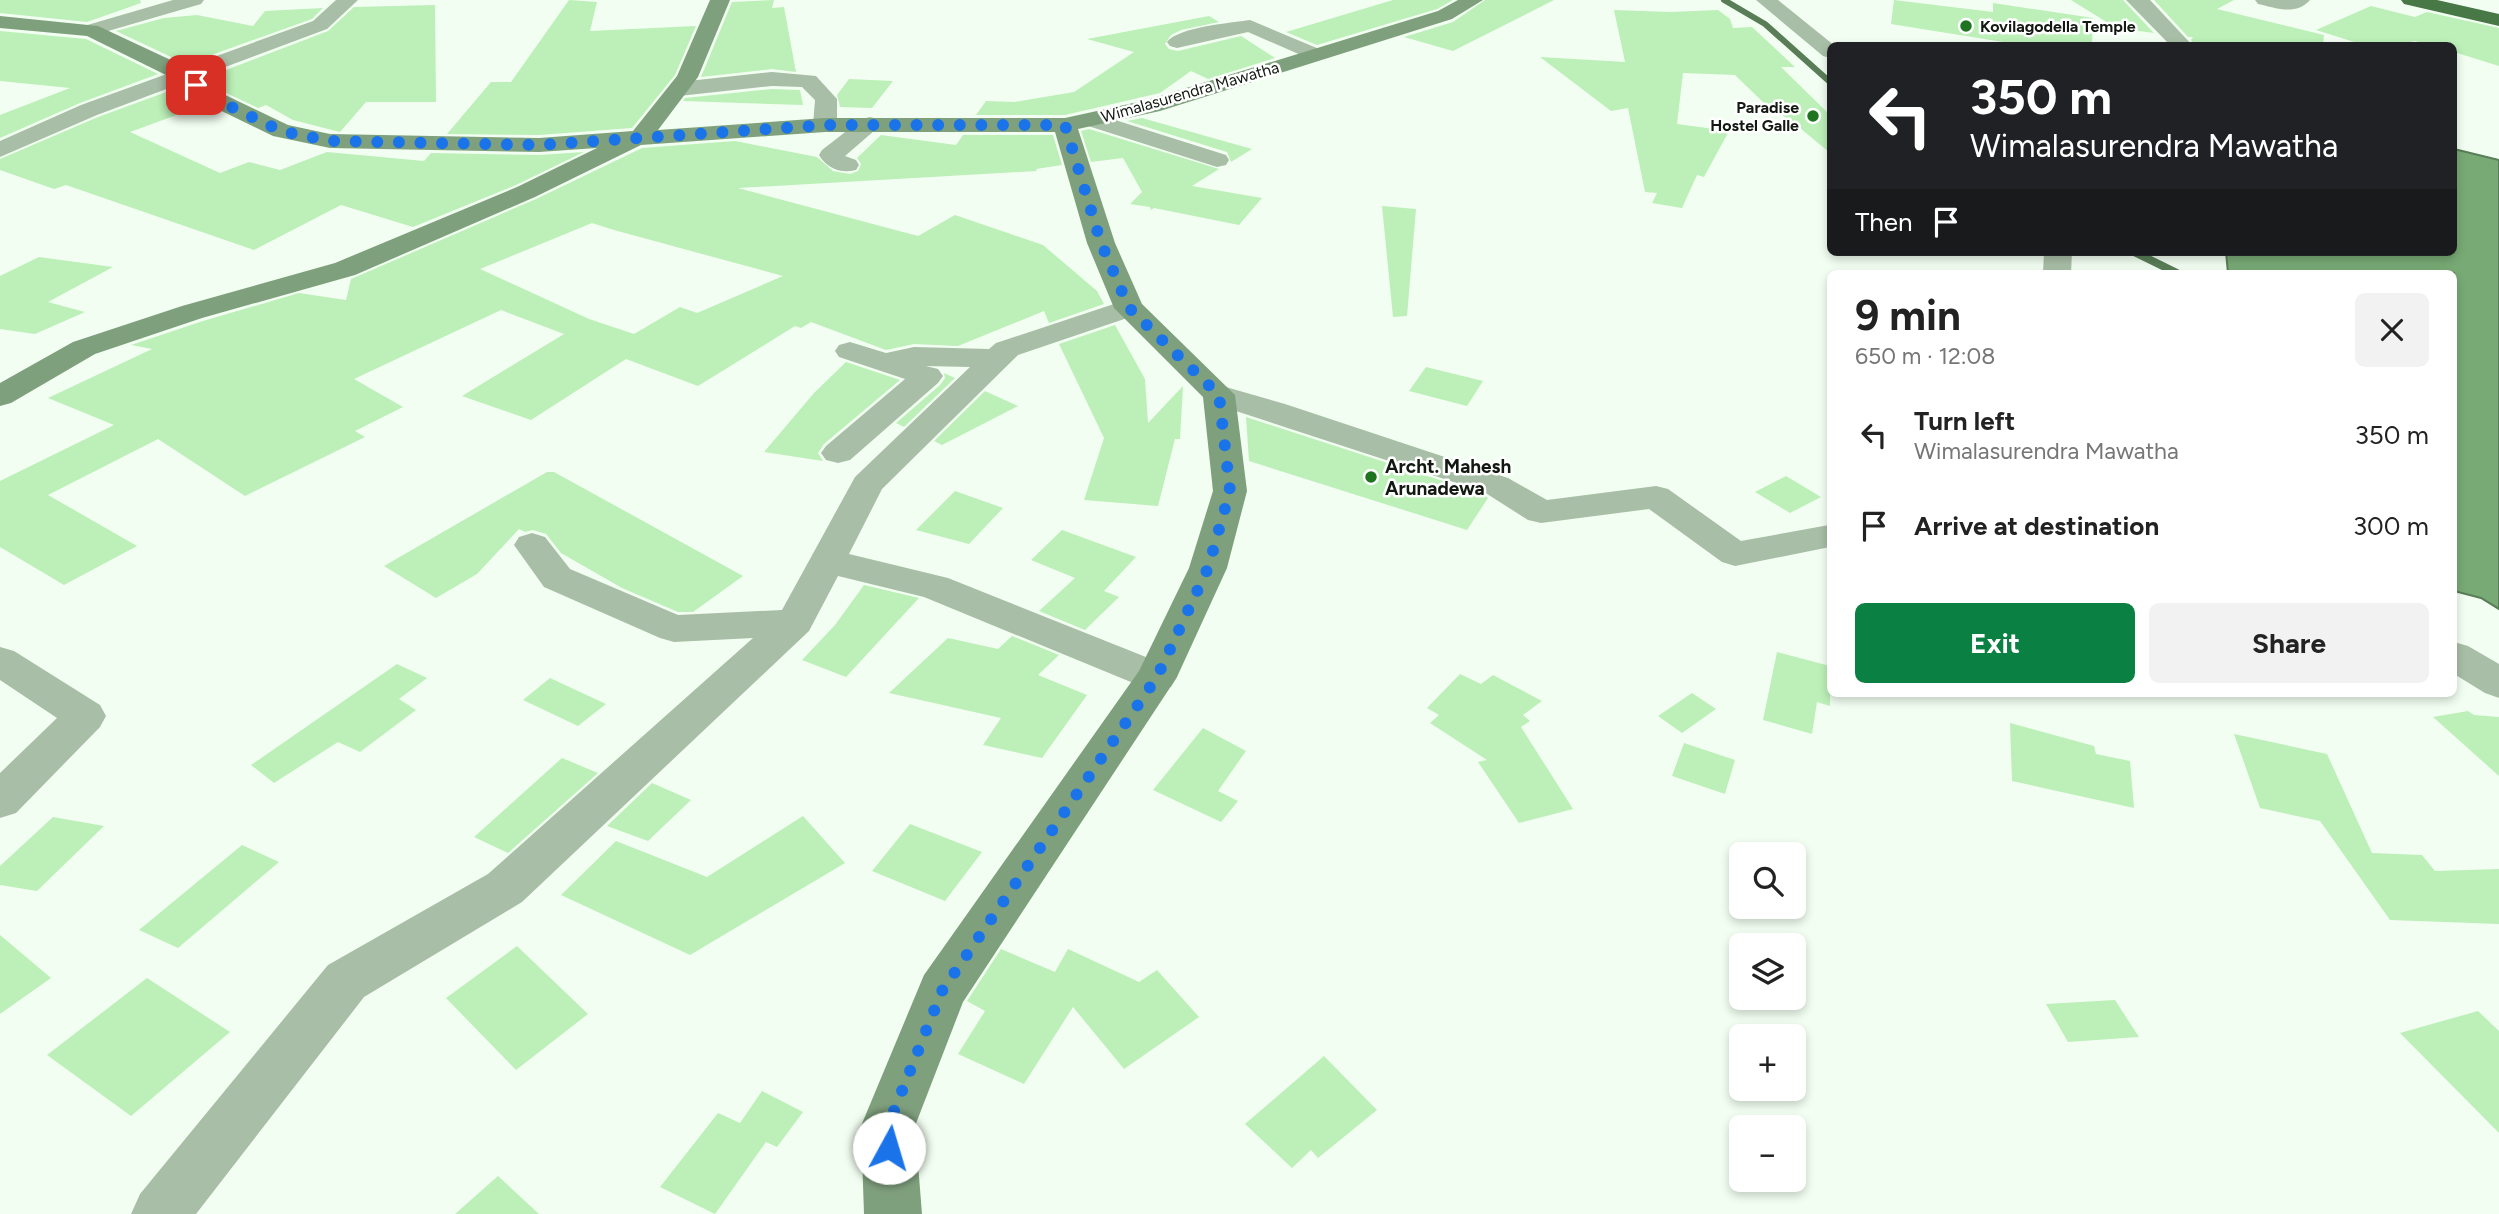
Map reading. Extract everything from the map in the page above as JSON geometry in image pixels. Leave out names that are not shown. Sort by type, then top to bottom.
[{"type":"highway","points":[[2411,0],[2499,20]]},
{"type":"street","points":[[91,30],[194,0]]},
{"type":"street","points":[[0,150],[89,110],[320,25],[348,0]]},
{"type":"street","points":[[0,396],[84,348],[192,312],[345,269],[478,215],[641,136],[687,77],[720,0]]},
{"type":"street","name":"Wimalasurendra Mawatha","points":[[0,22],[91,30],[183,74],[209,96],[281,131],[330,141],[539,145],[825,125],[1079,122],[1152,106],[1317,55],[1445,15],[1473,0]]},
{"type":"street","points":[[1766,0],[1827,50]]},
{"type":"street","points":[[2136,0],[2142,2],[2179,42]]},
{"type":"street","points":[[2265,0],[2286,5],[2300,0]]},
{"type":"street","points":[[1177,42],[1194,36],[1250,26],[1317,55]]},
{"type":"street","points":[[679,89],[772,79],[808,81],[826,99],[825,125]]},
{"type":"street","points":[[1217,160],[1079,122],[1101,243],[1129,308],[1219,395],[1496,485],[1541,512],[1657,497],[1735,554],[1827,536]]},
{"type":"street","points":[[847,165],[834,160],[831,155],[870,124]]},
{"type":"street","points":[[160,1214],[346,981],[505,888],[795,622],[867,484],[1007,349],[1129,308]]},
{"type":"street","points":[[838,453],[927,376],[850,351]]},
{"type":"street","points":[[884,362],[914,356],[997,359]]},
{"type":"street","points":[[893,1214],[888,1126],[942,991],[1157,677],[1208,568],[1230,491],[1219,395]]},
{"type":"street","points":[[532,545],[556,578],[674,629],[795,622]]},
{"type":"street","points":[[827,561],[934,587],[1157,677]]},
{"type":"street","points":[[2457,658],[2499,683]]},
{"type":"street","points":[[0,661],[85,716],[0,801]]},
{"type":"shaded area","points":[[2457,150],[2499,160],[2499,609],[2481,598],[2457,592],[2457,270],[2228,270],[2226,256],[2457,256]]},
{"type":"building","points":[[0,0],[140,0],[141,3],[87,22],[0,13]]},
{"type":"building","points":[[569,0],[597,2],[590,31],[696,26],[675,75],[632,128],[539,135],[447,134],[491,82],[511,82]]},
{"type":"building","points":[[774,0],[772,8],[784,7],[796,72],[772,69],[701,77],[732,2]]},
{"type":"building","points":[[1393,0],[1453,0],[1437,9],[1317,45],[1286,32]]},
{"type":"building","points":[[1485,0],[1554,0],[1453,51],[1404,37],[1453,22]]},
{"type":"building","points":[[1894,0],[1993,12],[1993,3],[2093,18],[2092,42],[2003,42],[1891,24]]},
{"type":"building","points":[[2071,0],[2123,0],[2154,33],[2116,28]]},
{"type":"building","points":[[2154,0],[2234,0],[2217,9],[2324,35],[2323,42],[2192,42],[2193,37],[2188,37]]},
{"type":"building","points":[[435,5],[436,102],[366,102],[340,132],[293,120],[266,105],[258,108],[218,89],[205,78],[328,31],[354,7]]},
{"type":"building","points":[[2371,6],[2415,17],[2427,12],[2499,28],[2499,66],[2457,53],[2457,42],[2354,42],[2316,30]]},
{"type":"building","points":[[323,8],[312,19],[186,64],[116,31],[164,18],[197,15],[253,26],[265,11]]},
{"type":"building","points":[[1614,10],[1718,10],[1730,19],[1733,28],[1752,27],[1795,67],[1781,67],[1827,112],[1827,150],[1775,108],[1768,107],[1735,75],[1683,73],[1677,124],[1729,131],[1704,177],[1697,175],[1682,208],[1652,203],[1657,193],[1645,192],[1628,108],[1611,111],[1540,57],[1625,62]]},
{"type":"building","points":[[1209,16],[1219,22],[1181,30],[1171,35],[1165,44],[1169,49],[1178,51],[1241,36],[1275,58],[1208,79],[1191,71],[1160,93],[1065,115],[976,115],[986,101],[1015,102],[1074,92],[1134,52],[1087,39]]},
{"type":"building","points":[[0,31],[86,39],[158,74],[80,103],[0,138],[0,115],[70,88],[0,81]]},
{"type":"building","points":[[849,79],[893,81],[872,108],[840,107],[837,95]]},
{"type":"building","points":[[180,87],[204,105],[130,132],[220,173],[249,162],[280,170],[327,152],[424,161],[431,153],[539,155],[584,152],[516,185],[413,227],[341,205],[254,250],[66,185],[54,189],[0,170],[0,159],[98,117]]},
{"type":"building","points":[[772,89],[800,90],[803,105],[683,101],[685,98]]},
{"type":"building","points":[[1142,118],[1252,149],[1231,162],[1227,152],[1127,121]]},
{"type":"building","points":[[1089,129],[1219,169],[1192,186],[1262,198],[1239,225],[1130,204],[1142,192],[1123,158],[1091,162],[1081,131]]},
{"type":"building","points":[[881,135],[956,145],[963,135],[1053,135],[1062,165],[1036,169],[1037,171],[738,188],[918,236],[955,215],[1043,245],[1097,291],[1104,304],[1049,323],[1044,311],[958,346],[914,344],[886,350],[811,322],[801,328],[795,326],[698,386],[626,359],[531,420],[462,396],[564,334],[501,310],[354,379],[403,407],[355,431],[365,437],[245,496],[158,439],[48,495],[137,546],[64,585],[0,547],[0,481],[114,425],[48,398],[152,349],[131,345],[299,293],[346,300],[351,279],[536,199],[642,148],[735,141],[817,157],[833,171],[850,174],[858,171],[861,164],[857,158]],"holes":[[[592,223],[783,276],[697,313],[680,307],[634,334],[589,319],[480,269]]]},
{"type":"building","points":[[1382,206],[1416,209],[1407,316],[1393,317]]},
{"type":"building","points":[[39,257],[113,267],[48,302],[85,312],[35,334],[0,329],[0,276]]},
{"type":"building","points":[[1115,325],[1145,379],[1148,423],[1183,386],[1180,439],[1175,439],[1158,506],[1084,500],[1104,438],[1059,344]]},
{"type":"building","points":[[846,362],[900,380],[824,444],[818,453],[823,461],[764,452],[814,393]]},
{"type":"building","points":[[1426,367],[1483,381],[1467,406],[1409,391]]},
{"type":"building","points":[[944,373],[955,378],[904,427],[896,423],[940,385],[945,378]]},
{"type":"building","points":[[985,391],[1018,406],[942,445],[934,441]]},
{"type":"building","name":"Archt. Mahesh Arunadewa","points":[[1246,417],[1483,494],[1488,498],[1467,530],[1249,461]]},
{"type":"building","points":[[547,472],[554,472],[743,576],[693,612],[678,612],[622,588],[561,553],[546,534],[519,529],[477,574],[436,598],[384,566]]},
{"type":"building","points":[[1786,476],[1821,497],[1790,513],[1755,492]]},
{"type":"building","points":[[955,491],[1003,508],[969,544],[916,530]]},
{"type":"building","points":[[1062,530],[1136,557],[1104,591],[1119,597],[1085,630],[1039,611],[1075,578],[1031,560]]},
{"type":"building","points":[[864,585],[919,598],[846,677],[802,660],[835,625]]},
{"type":"building","points":[[1012,636],[1059,655],[1038,675],[1087,695],[1042,758],[983,745],[1001,718],[889,693],[948,638],[998,649]]},
{"type":"building","points":[[1777,652],[1827,665],[1827,697],[1830,697],[1830,706],[1817,702],[1812,734],[1763,720]]},
{"type":"building","points":[[397,664],[427,678],[399,699],[416,710],[360,752],[338,742],[274,783],[251,765]]},
{"type":"building","points":[[1460,674],[1481,684],[1493,675],[1542,701],[1523,715],[1530,721],[1521,727],[1573,809],[1519,823],[1478,762],[1487,760],[1430,723],[1439,715],[1427,708]]},
{"type":"building","points":[[550,678],[606,704],[578,726],[523,700]]},
{"type":"building","points":[[1692,693],[1716,709],[1682,733],[1658,716]]},
{"type":"building","points":[[2468,711],[2474,715],[2499,717],[2499,776],[2433,717]]},
{"type":"building","points":[[2010,723],[2094,746],[2096,754],[2130,761],[2134,808],[2012,781]]},
{"type":"building","points":[[1203,728],[1246,751],[1218,791],[1238,801],[1221,822],[1153,790]]},
{"type":"building","points":[[2234,734],[2327,754],[2372,853],[2422,855],[2435,871],[2499,869],[2499,924],[2390,920],[2320,821],[2260,808]]},
{"type":"building","points":[[1684,743],[1735,760],[1725,794],[1672,776]]},
{"type":"building","points":[[562,758],[598,773],[508,853],[474,837]]},
{"type":"building","points":[[652,783],[691,800],[648,841],[607,826]]},
{"type":"building","points":[[803,816],[845,863],[690,955],[561,895],[616,841],[707,877]]},
{"type":"building","points":[[53,817],[104,826],[37,891],[0,885],[0,866]]},
{"type":"building","points":[[910,824],[982,852],[945,901],[872,871]]},
{"type":"building","points":[[242,845],[279,862],[178,948],[139,930]]},
{"type":"building","points":[[0,935],[51,978],[0,1014]]},
{"type":"building","points":[[517,946],[588,1014],[516,1070],[446,998]]},
{"type":"building","points":[[1001,949],[1055,972],[1068,949],[1139,982],[1157,970],[1199,1017],[1124,1069],[1073,1007],[1024,1084],[958,1054],[985,1011],[967,1001]]},
{"type":"building","points":[[147,978],[230,1032],[131,1116],[47,1055]]},
{"type":"building","points":[[2115,1000],[2139,1037],[2068,1042],[2046,1004]]},
{"type":"building","points":[[2478,1011],[2499,1031],[2499,1133],[2400,1033]]},
{"type":"building","points":[[1324,1056],[1377,1110],[1318,1158],[1311,1150],[1292,1168],[1245,1124]]},
{"type":"building","points":[[762,1091],[803,1112],[777,1147],[766,1142],[715,1214],[660,1187],[718,1113],[740,1123]]},
{"type":"building","points":[[498,1176],[539,1214],[455,1214]]},
{"type":"waterway","points":[[1724,0],[1765,24],[1827,79]]},
{"type":"waterway","points":[[2142,256],[2171,270]]},
{"type":"place","name":"Kovilagodella Temple","points":[[1966,26]]},
{"type":"place","name":"Paradise Hostel Galle","points":[[1813,116]]},
{"type":"place","name":"Archt. Mahesh Arunadewa","points":[[1371,477]]},
{"type":"route","points":[[196,85],[209,96],[281,131],[330,141],[539,145],[825,125],[1065,125],[1082,188],[1101,243],[1129,308],[1219,395],[1230,491],[1208,568],[1157,677],[942,991],[888,1126],[889,1148]]}]
